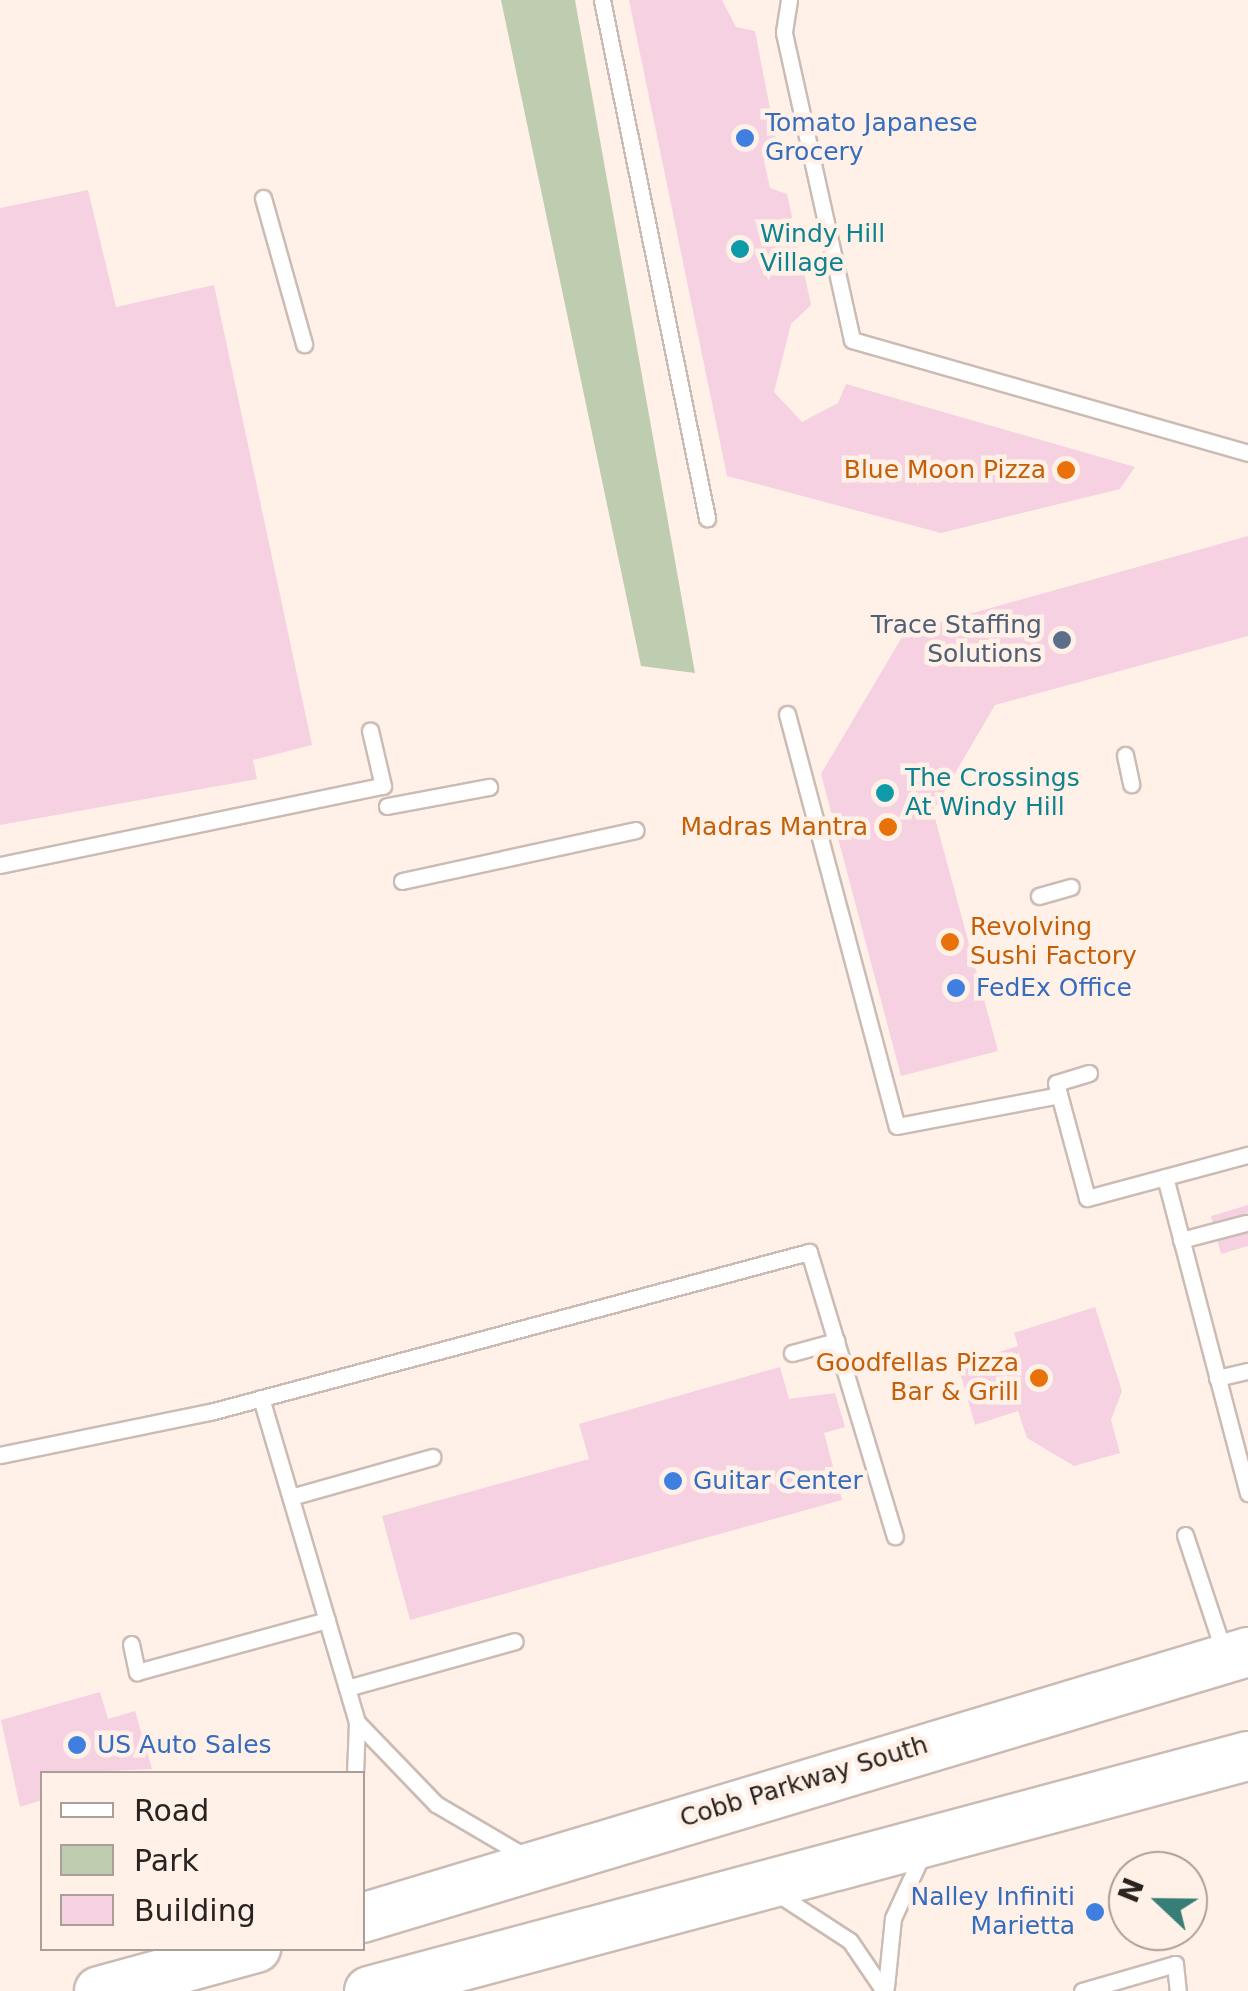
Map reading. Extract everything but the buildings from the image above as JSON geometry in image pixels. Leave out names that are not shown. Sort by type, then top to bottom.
[{"type":"main road","name":"Cobb Parkway South","points":[[365,1917],[1237,1656]]},
{"type":"main road","points":[[369,1991],[769,1891],[1248,1756]]},
{"type":"main road","points":[[99,1991],[245,1951]]},
{"type":"lane","points":[[602,0],[706,518]]},
{"type":"lane","points":[[789,0],[784,34],[852,340],[1248,452]]},
{"type":"lane","points":[[263,198],[304,344]]},
{"type":"lane","points":[[787,714],[898,1126],[1059,1095]]},
{"type":"lane","points":[[0,865],[383,786],[370,730]]},
{"type":"lane","points":[[1124,754],[1131,784]]},
{"type":"lane","points":[[387,806],[490,787]]},
{"type":"lane","points":[[402,881],[636,830]]},
{"type":"lane","points":[[1039,896],[1071,887]]},
{"type":"lane","points":[[1089,1074],[1056,1083],[1088,1198],[1248,1155]]},
{"type":"lane","points":[[1165,1177],[1248,1492]]},
{"type":"lane","points":[[1182,1240],[1246,1223]]},
{"type":"lane","points":[[0,1455],[261,1398],[809,1252],[895,1536]]},
{"type":"lane","points":[[792,1353],[836,1340]]},
{"type":"lane","points":[[1217,1378],[1248,1371]]},
{"type":"lane","points":[[261,1398],[357,1722],[355,1771]]},
{"type":"lane","points":[[291,1497],[432,1456]]},
{"type":"lane","points":[[1185,1535],[1237,1656]]},
{"type":"lane","points":[[131,1644],[137,1672],[327,1620]]},
{"type":"lane","points":[[347,1688],[515,1641]]},
{"type":"lane","points":[[357,1722],[436,1804],[540,1864]]},
{"type":"lane","points":[[885,1991],[893,1918],[928,1845]]},
{"type":"lane","points":[[769,1891],[850,1941],[885,1991]]},
{"type":"lane","points":[[1082,1991],[1175,1964],[1178,1991]]},
{"type":"green space","points":[[501,0],[575,0],[695,673],[641,666]]},
{"type":"place","name":"Tomato Japanese Grocery","points":[[745,138]]},
{"type":"place","name":"Windy Hill Village","points":[[740,249]]},
{"type":"place","name":"Blue Moon Pizza","points":[[1066,470]]},
{"type":"place","name":"Trace Staffing Solutions","points":[[1062,640]]},
{"type":"place","name":"The Crossings At Windy Hill","points":[[885,793]]},
{"type":"place","name":"Madras Mantra","points":[[888,827]]},
{"type":"place","name":"Revolving Sushi Factory","points":[[950,942]]},
{"type":"place","name":"FedEx Office","points":[[956,988]]},
{"type":"place","name":"Goodfellas Pizza Bar & Grill","points":[[1039,1378]]},
{"type":"place","name":"Guitar Center","points":[[673,1481]]},
{"type":"place","name":"US Auto Sales","points":[[77,1745]]},
{"type":"place","name":"Nalley Infiniti Marietta","points":[[1095,1912]]}]
